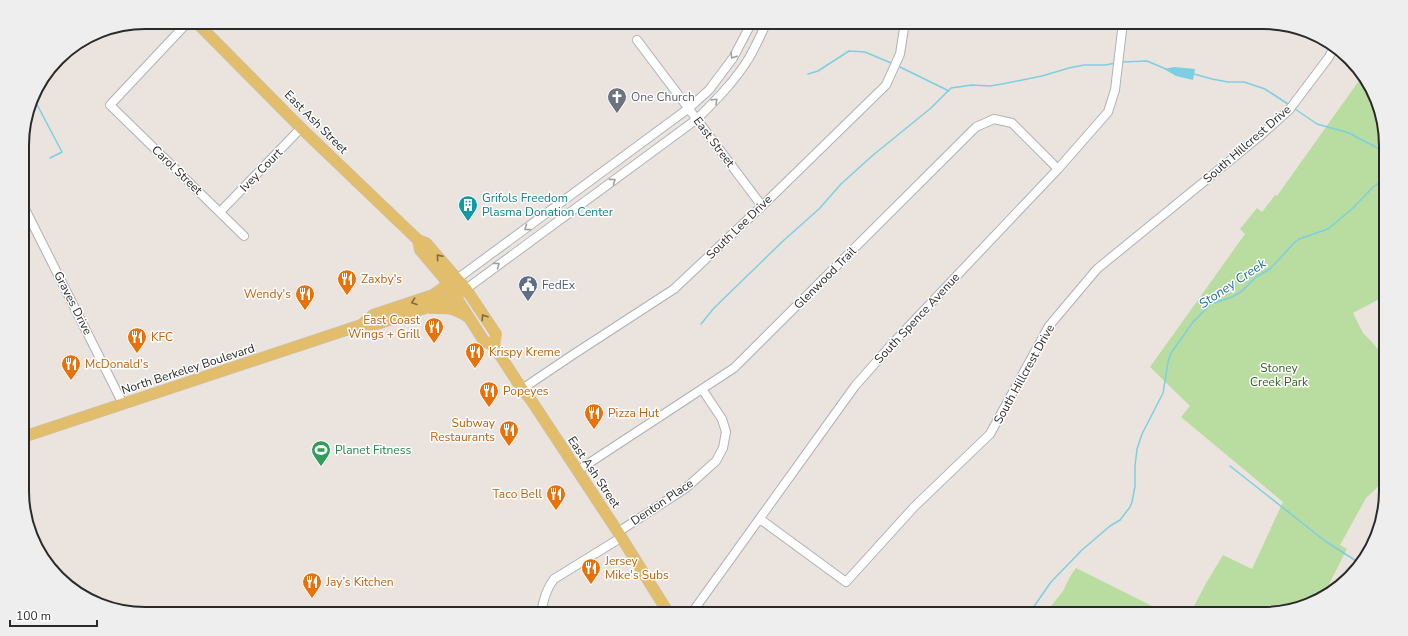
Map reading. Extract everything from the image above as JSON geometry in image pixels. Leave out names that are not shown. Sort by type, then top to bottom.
[{"type":"main road","name":"East Ash Street","points":[[203,29],[302,128],[418,240],[420,250],[453,282],[466,289],[496,334],[494,346]]},
{"type":"main road","name":"East Ash Street","points":[[453,282],[456,295],[484,341],[494,346],[522,389],[541,414],[666,607]]},
{"type":"main road","name":"North Berkeley Boulevard","points":[[361,325],[372,315],[433,295],[453,282]]},
{"type":"main road","name":"North Berkeley Boulevard","points":[[29,435],[361,325],[377,324],[425,308],[456,295],[466,289]]},
{"type":"main road","points":[[425,308],[451,308],[460,311],[470,319]]},
{"type":"street","name":"Carol Street","points":[[181,29],[110,105],[244,236]]},
{"type":"street","points":[[453,282],[689,108],[709,90],[733,58],[748,29]]},
{"type":"street","points":[[466,289],[697,119],[721,95],[737,75],[749,58],[764,29]]},
{"type":"street","name":"South Lee Drive","points":[[522,389],[674,289],[762,206],[886,85],[900,54],[904,29]]},
{"type":"street","name":"South Spence Avenue","points":[[696,607],[856,386],[893,343],[1058,168],[1108,112],[1115,90],[1122,29]]},
{"type":"street","name":"East Street","points":[[637,40],[762,206]]},
{"type":"street","name":"South Hillcrest Drive","points":[[760,519],[846,582],[914,507],[990,434],[1049,326],[1096,269],[1260,136],[1289,110],[1332,51]]},
{"type":"street","name":"Glenwood Trail","points":[[577,471],[734,368],[976,127],[994,119],[1012,123],[1058,168]]},
{"type":"street","name":"Ivey Court","points":[[220,212],[302,128]]},
{"type":"street","name":"Graves Drive","points":[[29,217],[123,404]]},
{"type":"street","name":"Denton Place","points":[[542,607],[547,587],[554,578],[620,535],[686,488],[716,461],[723,448],[726,432],[722,419],[702,389]]},
{"type":"green space","name":"Stoney Creek Park","points":[[1359,80],[1370,100],[1378,130],[1379,299],[1353,313],[1363,333],[1379,351],[1379,486],[1366,498],[1340,545],[1347,549],[1327,589],[1301,601],[1286,605],[1271,607],[1194,607],[1223,555],[1252,569],[1283,502],[1181,417],[1190,406],[1150,367],[1245,234],[1240,229],[1257,208],[1262,212],[1275,195],[1277,196]]},
{"type":"green space","points":[[1076,568],[1154,607],[1050,607],[1063,591]]},
{"type":"water","points":[[1174,67],[1195,69],[1193,80],[1176,76],[1164,69]]},
{"type":"waterway","points":[[808,74],[818,71],[849,51],[865,52],[891,63]]},
{"type":"waterway","points":[[1122,62],[1147,61],[1166,69]]},
{"type":"waterway","points":[[701,324],[714,308],[783,241],[819,209],[841,184],[872,156],[931,108],[951,88],[972,85],[990,86],[1042,76],[1084,65],[1105,65],[1116,63]]},
{"type":"waterway","points":[[900,67],[949,91]]},
{"type":"waterway","points":[[1194,74],[1228,82],[1244,82],[1265,89],[1288,104]]},
{"type":"waterway","points":[[37,104],[62,152],[50,158]]},
{"type":"waterway","points":[[1295,109],[1317,124],[1349,133],[1379,149]]},
{"type":"waterway","name":"Stoney Creek","points":[[1033,607],[1051,582],[1082,550],[1110,526],[1120,520],[1130,507],[1135,486],[1137,449],[1142,434],[1163,393],[1171,353],[1193,322],[1211,304],[1232,297],[1242,291],[1256,277],[1270,269],[1299,239],[1328,229],[1379,183]]},
{"type":"waterway","points":[[1230,466],[1325,541],[1356,561]]},
{"type":"place","name":"One Church","points":[[617,114]]},
{"type":"place","name":"Grifols Freedom Plasma Donation Center","points":[[468,222]]},
{"type":"place","name":"Zaxby's","points":[[347,296]]},
{"type":"place","name":"FedEx","points":[[528,302]]},
{"type":"place","name":"Wendy's","points":[[305,311]]},
{"type":"place","name":"East Coast Wings + Grill","points":[[434,344]]},
{"type":"place","name":"KFC","points":[[137,354]]},
{"type":"place","name":"Krispy Kreme","points":[[475,369]]},
{"type":"place","name":"McDonald's","points":[[71,381]]},
{"type":"place","name":"Popeyes","points":[[489,408]]},
{"type":"place","name":"Pizza Hut","points":[[594,430]]},
{"type":"place","name":"Subway Restaurants","points":[[509,447]]},
{"type":"place","name":"Planet Fitness","points":[[321,467]]},
{"type":"place","name":"Taco Bell","points":[[556,511]]},
{"type":"place","name":"Jersey Mike's Subs","points":[[591,585]]},
{"type":"place","name":"Jay’s Kitchen","points":[[312,599]]}]
